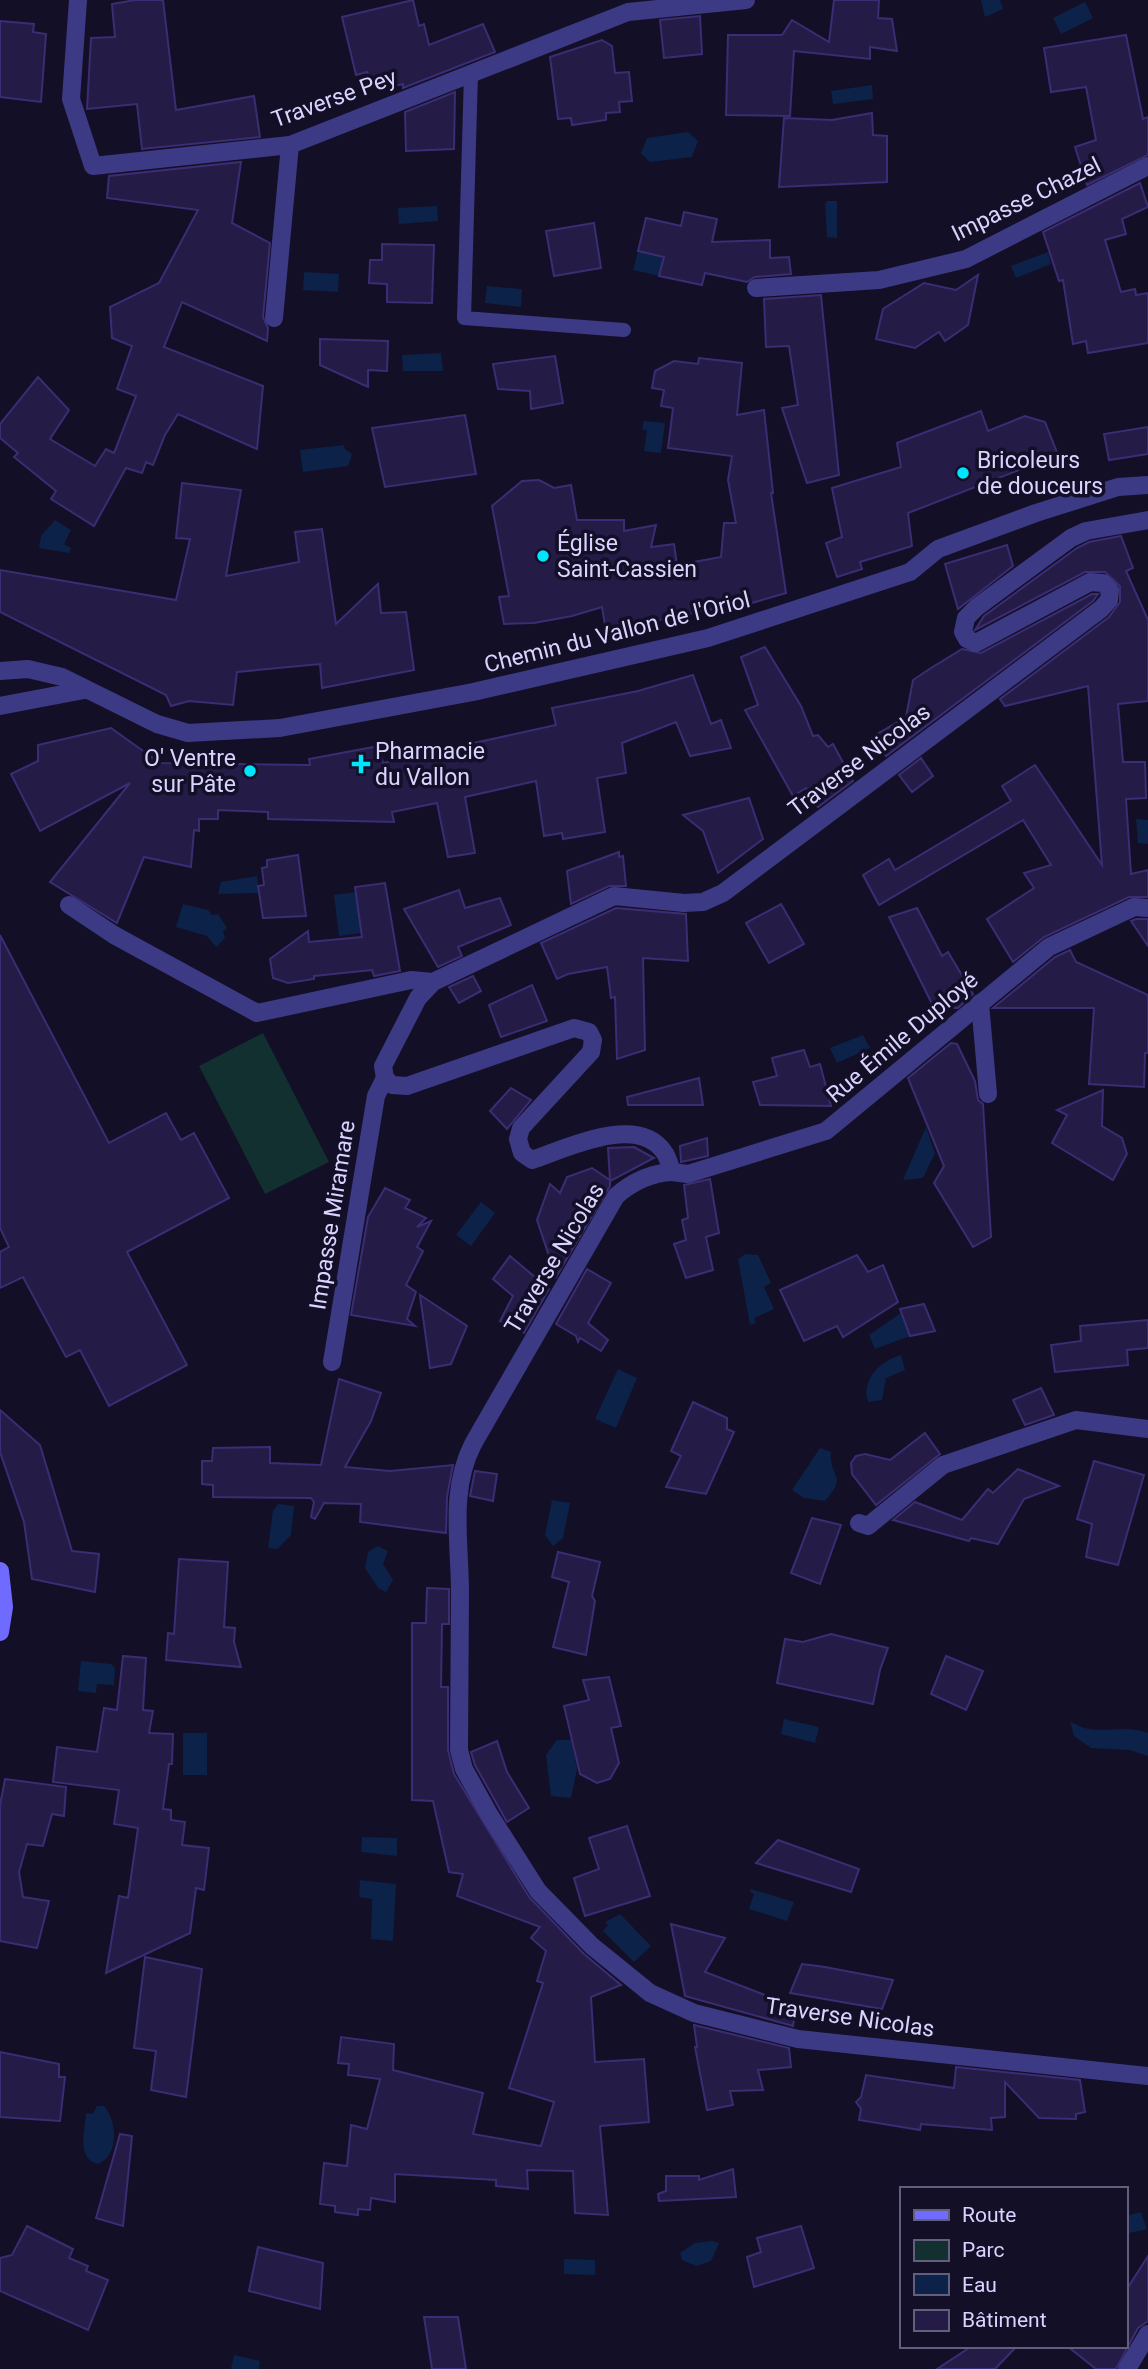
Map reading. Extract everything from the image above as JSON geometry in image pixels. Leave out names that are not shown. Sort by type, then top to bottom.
[{"type":"main road","points":[[0,1571],[4,1607],[0,1632]]},
{"type":"street","name":"Traverse Pey","points":[[78,0],[71,99],[93,166],[290,145],[628,12],[746,0]]},
{"type":"street","points":[[274,318],[290,145]]},
{"type":"street","name":"Impasse Chazel","points":[[756,288],[879,281],[966,259],[1148,166]]},
{"type":"street","name":"Chemin du Vallon de l'Oriol","points":[[0,671],[28,669],[62,677],[84,690],[157,723],[188,733],[280,728],[473,692],[708,638],[910,572],[938,549],[1036,513],[1118,487],[1148,485]]},
{"type":"street","name":"Traverse Nicolas","points":[[385,1077],[383,1066],[388,1051],[418,998],[433,982],[614,896],[684,903],[703,902],[723,893],[1101,609],[1109,600],[1110,590],[1103,583],[1090,582],[976,643],[967,639],[963,632],[967,618],[978,607],[1071,538],[1086,531],[1148,520]]},
{"type":"street","points":[[0,706],[84,690]]},
{"type":"street","points":[[69,905],[114,935],[257,1013],[411,980],[433,982]]},
{"type":"street","name":"Rue Émile Duployé","points":[[673,1172],[688,1174],[826,1131],[1049,947],[1134,907],[1148,908]]},
{"type":"street","points":[[980,1003],[988,1094]]},
{"type":"street","points":[[385,1077],[392,1085],[407,1086],[574,1028],[589,1032],[593,1041],[591,1052],[520,1128],[518,1139],[522,1153],[532,1160],[609,1134],[623,1132],[655,1143],[664,1151],[673,1172]]},
{"type":"street","name":"Impasse Miramare","points":[[332,1362],[376,1096],[385,1077]]},
{"type":"street","name":"Traverse Nicolas","points":[[673,1172],[660,1173],[630,1184],[616,1196],[464,1461],[457,1495],[460,1590],[458,1750],[464,1769],[538,1891],[592,1946],[650,1993],[694,2013],[798,2039],[1148,2076]]},
{"type":"street","points":[[859,1523],[868,1526],[943,1465],[1076,1420],[1148,1429]]},
{"type":"street","points":[[1127,2369],[1148,2334]]},
{"type":"lane","points":[[471,74],[464,318],[624,330]]},
{"type":"green space","points":[[263,1033],[329,1162],[265,1194],[199,1066]]},
{"type":"water","points":[[981,0],[1000,0],[1003,9],[985,17]]},
{"type":"water","points":[[1085,2],[1093,18],[1061,34],[1053,18]]},
{"type":"water","points":[[872,85],[873,99],[833,104],[831,91]]},
{"type":"water","points":[[688,132],[698,141],[692,157],[650,162],[641,153],[647,138]]},
{"type":"water","points":[[827,201],[837,201],[837,238],[827,237]]},
{"type":"water","points":[[437,206],[438,221],[399,224],[398,208]]},
{"type":"water","points":[[638,251],[664,257],[659,276],[633,270]]},
{"type":"water","points":[[1048,252],[1051,264],[1016,278],[1011,266]]},
{"type":"water","points":[[304,272],[339,274],[338,292],[303,290]]},
{"type":"water","points":[[487,286],[522,289],[521,307],[485,303]]},
{"type":"water","points":[[441,353],[443,371],[403,371],[402,355]]},
{"type":"water","points":[[644,421],[665,423],[661,453],[644,451],[647,431],[642,429]]},
{"type":"water","points":[[344,445],[352,454],[348,466],[303,472],[300,450]]},
{"type":"water","points":[[55,520],[71,530],[64,544],[71,548],[69,553],[39,548],[41,536]]},
{"type":"water","points":[[1136,819],[1148,820],[1148,844],[1138,843]]},
{"type":"water","points":[[257,876],[259,893],[218,894],[221,882]]},
{"type":"water","points":[[356,892],[362,933],[339,936],[334,895]]},
{"type":"water","points":[[183,904],[208,910],[212,915],[218,914],[227,928],[223,932],[225,938],[216,947],[207,936],[176,927]]},
{"type":"water","points":[[863,1035],[870,1048],[837,1063],[830,1048]]},
{"type":"water","points":[[926,1127],[935,1153],[923,1178],[903,1180]]},
{"type":"water","points":[[481,1202],[495,1213],[471,1246],[456,1235]]},
{"type":"water","points":[[745,1254],[758,1255],[771,1283],[764,1287],[774,1309],[754,1318],[756,1323],[750,1325],[738,1259]]},
{"type":"water","points":[[901,1313],[910,1336],[875,1349],[869,1335]]},
{"type":"water","points":[[901,1355],[905,1370],[886,1378],[882,1400],[868,1402],[867,1386],[874,1372],[879,1366]]},
{"type":"water","points":[[618,1369],[637,1378],[616,1428],[595,1419]]},
{"type":"water","points":[[820,1448],[831,1452],[837,1481],[825,1501],[804,1498],[792,1490]]},
{"type":"water","points":[[552,1500],[570,1503],[563,1538],[553,1546],[545,1535]]},
{"type":"water","points":[[278,1504],[294,1506],[291,1535],[277,1549],[268,1548],[273,1511]]},
{"type":"water","points":[[378,1546],[388,1551],[383,1564],[393,1580],[386,1592],[379,1589],[365,1568],[368,1552]]},
{"type":"water","points":[[81,1661],[111,1664],[115,1668],[114,1685],[97,1684],[96,1693],[78,1691]]},
{"type":"water","points":[[784,1719],[819,1727],[815,1743],[781,1734]]},
{"type":"water","points":[[1070,1721],[1089,1729],[1127,1729],[1148,1733],[1148,1756],[1130,1750],[1091,1748],[1074,1736]]},
{"type":"water","points":[[183,1733],[207,1733],[207,1775],[183,1775]]},
{"type":"water","points":[[557,1740],[571,1740],[577,1769],[571,1798],[551,1796],[546,1755]]},
{"type":"water","points":[[362,1837],[397,1838],[397,1856],[361,1852]]},
{"type":"water","points":[[360,1880],[396,1884],[393,1941],[371,1939],[372,1899],[359,1897]]},
{"type":"water","points":[[751,1889],[794,1902],[787,1921],[749,1909],[754,1894],[750,1892]]},
{"type":"water","points":[[620,1914],[651,1946],[634,1962],[603,1931],[608,1925],[605,1922]]},
{"type":"water","points":[[97,2106],[104,2106],[114,2129],[110,2153],[98,2164],[87,2156],[83,2143],[86,2113],[93,2114]]},
{"type":"water","points":[[1141,2212],[1147,2229],[1127,2234],[1127,2216]]},
{"type":"water","points":[[695,2243],[719,2243],[711,2261],[696,2266],[682,2260],[680,2253]]},
{"type":"water","points":[[564,2259],[595,2260],[595,2275],[564,2274]]},
{"type":"water","points":[[234,2355],[260,2361],[259,2369],[231,2369]]},
{"type":"building","points":[[135,0],[163,0],[176,110],[254,96],[260,137],[142,149],[137,104],[87,109],[91,38],[115,37],[112,4]]},
{"type":"building","points":[[413,0],[419,26],[424,24],[429,45],[483,24],[495,52],[403,88],[403,84],[382,89],[381,83],[371,85],[367,72],[356,75],[342,17]]},
{"type":"building","points":[[834,0],[879,0],[878,18],[892,19],[897,51],[870,47],[870,59],[794,51],[790,116],[726,115],[728,35],[782,35],[792,20],[829,42]]},
{"type":"building","points":[[700,16],[702,54],[664,58],[660,20]]},
{"type":"building","points":[[0,21],[34,24],[33,32],[46,34],[41,102],[0,97]]},
{"type":"building","points":[[1126,35],[1143,119],[1148,117],[1148,155],[1087,185],[1075,147],[1096,140],[1086,87],[1051,92],[1044,48]]},
{"type":"building","points":[[602,40],[612,46],[615,73],[629,72],[632,101],[619,102],[620,112],[606,113],[606,120],[572,125],[571,118],[558,119],[550,57]]},
{"type":"building","points":[[455,92],[454,149],[406,151],[405,112]]},
{"type":"building","points":[[872,113],[873,135],[887,136],[887,182],[779,187],[784,118],[832,120]]},
{"type":"building","points":[[241,162],[232,223],[270,243],[263,317],[268,328],[267,341],[182,302],[164,347],[263,386],[257,449],[178,414],[165,435],[153,465],[146,462],[142,473],[126,468],[94,526],[51,499],[56,491],[14,457],[18,453],[0,438],[0,424],[38,377],[69,410],[50,439],[95,466],[106,449],[114,453],[136,396],[117,389],[132,346],[112,338],[110,307],[159,283],[198,210],[107,198],[109,176]]},
{"type":"building","points":[[1140,183],[1148,207],[1122,219],[1126,234],[1105,240],[1121,292],[1135,289],[1136,295],[1148,293],[1148,343],[1088,353],[1086,341],[1073,344],[1063,280],[1059,281],[1043,232]]},
{"type":"building","points":[[684,212],[717,219],[712,242],[770,240],[770,258],[789,257],[791,274],[755,277],[747,282],[705,273],[702,285],[659,276],[664,257],[638,251],[646,218],[681,226]]},
{"type":"building","points":[[594,223],[601,268],[554,276],[546,231]]},
{"type":"building","points":[[382,244],[434,245],[432,303],[387,302],[387,284],[369,283],[370,260],[382,260]]},
{"type":"building","points":[[978,275],[968,325],[945,341],[939,332],[915,348],[876,339],[883,309],[924,283],[956,290]]},
{"type":"building","points":[[821,295],[839,475],[807,483],[782,408],[798,405],[789,346],[766,347],[764,299]]},
{"type":"building","points":[[320,339],[388,341],[387,371],[368,370],[368,387],[320,365]]},
{"type":"building","points":[[555,356],[563,403],[531,409],[530,391],[498,389],[493,364]]},
{"type":"building","points":[[699,358],[742,363],[737,415],[764,410],[771,493],[786,593],[714,614],[713,609],[606,631],[602,607],[534,623],[504,624],[499,597],[509,596],[492,506],[522,481],[539,480],[554,488],[571,485],[577,520],[624,520],[624,531],[656,525],[651,547],[674,544],[677,565],[721,557],[724,523],[736,523],[728,480],[732,456],[668,448],[673,408],[661,406],[664,390],[652,388],[655,371],[674,361],[698,364]]},
{"type":"building","points":[[981,411],[988,431],[1025,416],[1045,422],[1058,455],[908,513],[912,546],[860,562],[862,569],[837,577],[826,543],[842,537],[832,488],[901,467],[897,443]]},
{"type":"building","points":[[465,415],[476,474],[385,487],[372,428]]},
{"type":"building","points":[[1148,427],[1148,454],[1109,460],[1104,434]]},
{"type":"building","points":[[182,483],[241,490],[226,576],[299,562],[295,532],[322,529],[336,624],[378,584],[381,613],[406,612],[414,670],[322,688],[320,664],[237,672],[233,705],[189,701],[171,706],[166,695],[0,612],[0,570],[176,600],[190,539],[176,538]]},
{"type":"building","points":[[1121,536],[1133,568],[1126,571],[1148,620],[1148,701],[1118,704],[1123,762],[1145,762],[1146,798],[1126,799],[1131,874],[1148,870],[1148,897],[1129,897],[1044,937],[1013,962],[987,919],[1034,888],[1024,873],[1051,865],[1023,820],[879,905],[863,875],[889,859],[895,870],[1011,801],[1002,786],[1035,765],[1102,865],[1088,686],[1005,706],[1000,699],[1109,617],[1120,602],[1120,586],[1105,572],[1085,572],[975,630],[984,616],[1077,548],[1089,542]]},
{"type":"building","points":[[1007,545],[1013,566],[958,609],[945,564]]},
{"type":"building","points":[[1092,594],[1098,594],[1093,601],[886,756],[872,737],[906,717],[913,680],[931,668],[962,649],[981,653]]},
{"type":"building","points":[[765,647],[801,706],[813,736],[818,735],[828,747],[833,744],[853,781],[818,807],[806,788],[793,796],[745,710],[758,705],[741,657]]},
{"type":"building","points":[[693,675],[711,724],[721,720],[731,748],[690,756],[676,722],[622,743],[626,773],[597,778],[605,832],[563,839],[562,833],[544,836],[536,781],[465,797],[475,853],[448,857],[437,803],[392,812],[394,822],[268,819],[268,812],[218,810],[218,819],[199,819],[199,831],[194,830],[191,867],[144,857],[117,923],[50,882],[130,783],[40,831],[11,774],[38,761],[38,745],[111,728],[160,763],[310,765],[309,759],[379,746],[383,763],[556,725],[552,708],[638,691]]},
{"type":"building","points":[[921,758],[933,776],[912,792],[899,775]]},
{"type":"building","points":[[749,798],[763,839],[718,873],[703,831],[683,815]]},
{"type":"building","points":[[619,852],[619,857],[623,856],[626,886],[609,886],[571,904],[567,871]]},
{"type":"building","points":[[298,855],[306,916],[263,918],[258,886],[264,885],[262,868],[267,867],[267,860]]},
{"type":"building","points":[[385,883],[400,971],[374,976],[372,970],[314,976],[314,979],[288,983],[273,978],[270,959],[308,931],[309,942],[362,937],[355,887]]},
{"type":"building","points":[[459,890],[465,908],[500,898],[511,925],[458,947],[462,956],[438,967],[404,909]]},
{"type":"building","points":[[781,904],[804,944],[769,963],[746,923]]},
{"type":"building","points":[[616,908],[686,914],[688,961],[643,958],[645,1050],[617,1059],[615,997],[611,998],[607,967],[568,974],[557,979],[541,943]]},
{"type":"building","points":[[917,908],[942,956],[948,952],[973,994],[958,1008],[934,1008],[889,917]]},
{"type":"building","points":[[1148,919],[1148,946],[1131,921]]},
{"type":"building","points":[[0,935],[109,1143],[166,1113],[181,1140],[194,1133],[229,1198],[127,1252],[187,1365],[109,1406],[80,1350],[66,1357],[23,1277],[0,1288],[0,1252],[9,1247],[0,1228]]},
{"type":"building","points":[[1070,950],[1076,962],[1148,995],[1148,1053],[1145,1053],[1144,1087],[1089,1084],[1094,1008],[993,1008],[1055,957]]},
{"type":"building","points":[[473,976],[481,991],[459,1003],[449,987]]},
{"type":"building","points":[[532,985],[547,1021],[501,1037],[489,1005]]},
{"type":"building","points":[[951,1043],[957,1044],[975,1081],[978,1100],[983,1104],[991,1237],[973,1247],[934,1183],[944,1166],[908,1078]]},
{"type":"building","points":[[804,1050],[810,1067],[820,1064],[831,1106],[760,1105],[753,1082],[777,1076],[772,1058]]},
{"type":"building","points":[[699,1078],[703,1105],[628,1105],[627,1097]]},
{"type":"building","points":[[511,1088],[531,1100],[507,1129],[490,1111]]},
{"type":"building","points":[[1103,1090],[1102,1126],[1122,1138],[1127,1154],[1113,1180],[1052,1143],[1067,1115],[1057,1110]]},
{"type":"building","points":[[707,1138],[708,1156],[681,1162],[680,1146]]},
{"type":"building","points":[[634,1147],[654,1158],[610,1181],[610,1186],[556,1277],[537,1220],[550,1184],[560,1193],[567,1177],[592,1168],[610,1180],[608,1148]]},
{"type":"building","points":[[710,1179],[719,1233],[706,1237],[713,1270],[686,1278],[674,1244],[686,1240],[682,1220],[688,1218],[684,1185]]},
{"type":"building","points":[[385,1188],[410,1200],[405,1208],[426,1218],[417,1227],[431,1221],[417,1247],[423,1251],[406,1285],[416,1292],[407,1319],[415,1326],[351,1315],[368,1217]]},
{"type":"building","points":[[857,1255],[868,1272],[883,1265],[898,1302],[843,1337],[837,1326],[804,1341],[780,1290]]},
{"type":"building","points":[[510,1256],[549,1289],[524,1333],[500,1321],[513,1296],[493,1279]]},
{"type":"building","points":[[587,1269],[611,1283],[588,1323],[608,1340],[601,1351],[580,1338],[578,1342],[576,1336],[556,1324]]},
{"type":"building","points":[[420,1295],[467,1326],[451,1364],[430,1368]]},
{"type":"building","points":[[924,1304],[935,1331],[910,1336],[900,1309]]},
{"type":"building","points":[[1148,1320],[1148,1348],[1127,1350],[1128,1365],[1055,1372],[1051,1345],[1081,1341],[1080,1326]]},
{"type":"building","points":[[339,1379],[381,1393],[371,1421],[345,1467],[390,1471],[453,1465],[447,1497],[446,1533],[360,1522],[361,1504],[324,1503],[315,1519],[311,1517],[314,1502],[311,1498],[213,1497],[213,1485],[202,1484],[202,1461],[212,1461],[213,1448],[270,1447],[270,1463],[321,1465]]},
{"type":"building","points":[[1041,1388],[1054,1415],[1025,1425],[1013,1400]]},
{"type":"building","points":[[693,1402],[727,1418],[727,1429],[734,1432],[706,1494],[666,1487],[681,1456],[671,1451]]},
{"type":"building","points":[[0,1410],[40,1445],[72,1551],[99,1554],[95,1592],[32,1579],[24,1522],[0,1452]]},
{"type":"building","points":[[925,1433],[940,1454],[876,1505],[852,1474],[851,1463],[856,1456],[865,1454],[890,1460]]},
{"type":"building","points":[[1094,1461],[1144,1475],[1118,1565],[1086,1557],[1092,1524],[1077,1519]]},
{"type":"building","points":[[1018,1469],[1059,1486],[1024,1499],[998,1544],[971,1538],[969,1541],[893,1520],[915,1502],[962,1520],[988,1489],[993,1493]]},
{"type":"building","points":[[475,1471],[497,1474],[493,1501],[470,1496]]},
{"type":"building","points":[[812,1518],[841,1525],[820,1584],[791,1573]]},
{"type":"building","points":[[558,1552],[600,1562],[592,1596],[595,1601],[586,1655],[553,1647],[569,1582],[552,1577]]},
{"type":"building","points":[[179,1559],[228,1562],[224,1627],[235,1628],[234,1642],[241,1667],[166,1660],[168,1633],[174,1634]]},
{"type":"building","points":[[427,1588],[449,1589],[449,1624],[442,1624],[441,1687],[448,1687],[448,1750],[454,1774],[529,1897],[584,1954],[621,1985],[591,1997],[595,2062],[644,2059],[649,2122],[600,2126],[608,2215],[575,2213],[573,2171],[527,2170],[528,2189],[496,2186],[496,2180],[395,2174],[395,2202],[371,2198],[370,2210],[358,2209],[358,2215],[335,2212],[335,2206],[320,2204],[324,2163],[347,2166],[351,2125],[367,2129],[380,2079],[348,2075],[349,2064],[338,2063],[341,2037],[394,2044],[393,2070],[483,2093],[473,2134],[541,2146],[554,2102],[509,2088],[543,1983],[537,1981],[546,1951],[531,1938],[540,1927],[457,1896],[463,1874],[449,1872],[433,1801],[412,1800],[412,1623],[426,1623]]},
{"type":"building","points":[[831,1634],[888,1648],[873,1704],[777,1683],[785,1639],[803,1642]]},
{"type":"building","points":[[123,1656],[146,1658],[143,1710],[153,1711],[149,1733],[173,1734],[172,1764],[169,1764],[163,1809],[171,1810],[171,1820],[185,1822],[182,1845],[209,1848],[204,1890],[196,1888],[190,1933],[106,1973],[119,1896],[128,1898],[138,1828],[114,1824],[119,1790],[53,1782],[57,1747],[97,1752],[104,1708],[117,1710]]},
{"type":"building","points":[[946,1656],[983,1671],[966,1710],[931,1694]]},
{"type":"building","points":[[609,1677],[621,1726],[611,1728],[619,1763],[610,1779],[597,1783],[580,1774],[564,1706],[589,1700],[583,1680]]},
{"type":"building","points":[[497,1741],[507,1772],[529,1808],[507,1822],[475,1765],[471,1752]]},
{"type":"building","points":[[5,1779],[66,1787],[64,1816],[52,1814],[43,1846],[27,1844],[19,1872],[23,1897],[49,1901],[37,1948],[0,1941],[0,1805]]},
{"type":"building","points":[[627,1826],[650,1896],[585,1916],[574,1878],[599,1869],[589,1838]]},
{"type":"building","points":[[778,1840],[859,1869],[851,1892],[756,1863]]},
{"type":"building","points":[[671,1924],[725,1938],[705,1972],[796,2007],[793,2026],[685,1996]]},
{"type":"building","points":[[145,1957],[202,1969],[186,2097],[151,2090],[156,2051],[134,2048]]},
{"type":"building","points":[[802,1964],[893,1980],[882,2009],[790,1993]]},
{"type":"building","points":[[694,2025],[789,2048],[791,2067],[758,2070],[763,2090],[730,2091],[733,2105],[707,2110],[695,2047]]},
{"type":"building","points":[[0,2052],[59,2064],[59,2077],[65,2077],[60,2121],[0,2117]]},
{"type":"building","points":[[956,2067],[1080,2080],[1085,2112],[1076,2114],[1076,2119],[1039,2118],[1005,2082],[1005,2117],[991,2118],[992,2130],[921,2124],[920,2130],[859,2120],[861,2109],[856,2102],[861,2097],[866,2075],[954,2088]]},
{"type":"building","points":[[120,2134],[132,2136],[123,2226],[96,2218]]},
{"type":"building","points":[[733,2169],[736,2197],[659,2201],[658,2194],[666,2191],[666,2176],[699,2176],[699,2180]]},
{"type":"building","points":[[27,2226],[73,2249],[69,2258],[88,2266],[86,2271],[108,2280],[88,2330],[0,2291],[0,2258],[12,2255]]},
{"type":"building","points":[[801,2226],[814,2268],[754,2287],[747,2257],[761,2252],[757,2238]]},
{"type":"building","points":[[258,2247],[323,2263],[320,2309],[249,2291]]},
{"type":"building","points":[[1148,2256],[1148,2321],[1138,2328],[1116,2369],[1096,2369],[1070,2348],[1127,2348],[1127,2289]]},
{"type":"building","points":[[424,2317],[458,2317],[466,2369],[432,2369]]},
{"type":"building","points":[[969,2348],[1015,2348],[995,2369],[937,2369]]},
{"type":"place","name":"Bricoleurs de douceurs","points":[[963,473]]},
{"type":"place","name":"Église Saint-Cassien","points":[[543,556]]},
{"type":"place","name":"Pharmacie du Vallon","points":[[361,764]]},
{"type":"place","name":"O' Ventre sur Pâte","points":[[250,771]]}]
